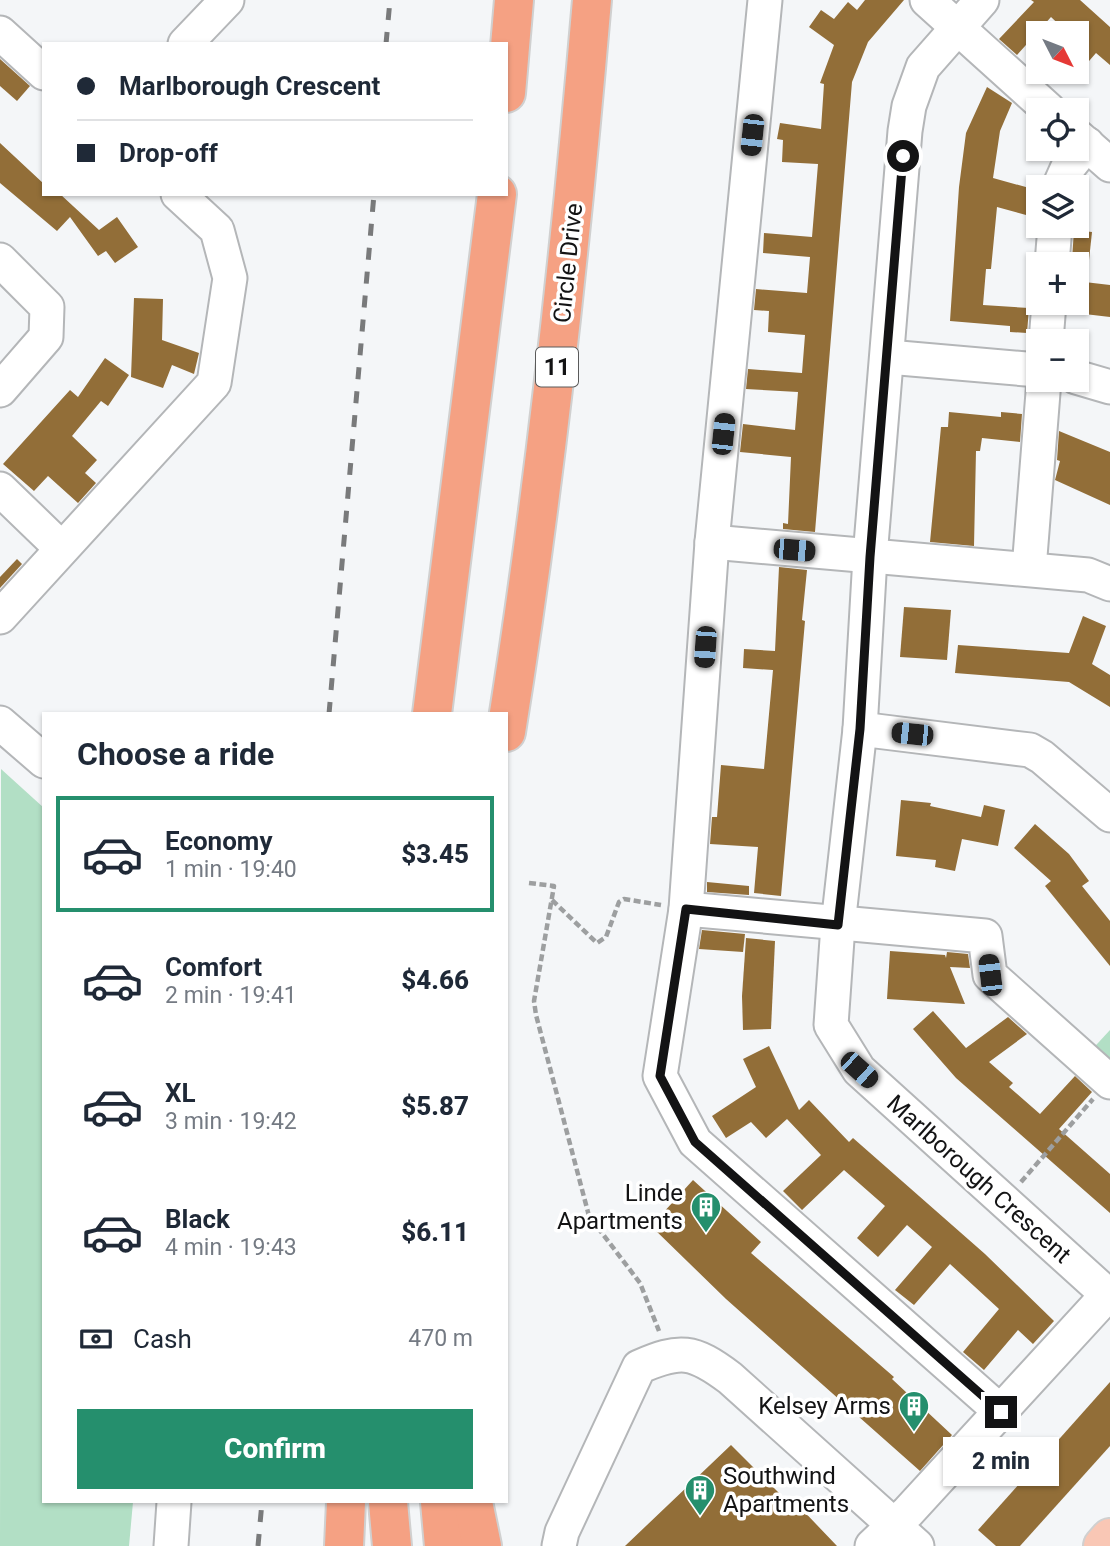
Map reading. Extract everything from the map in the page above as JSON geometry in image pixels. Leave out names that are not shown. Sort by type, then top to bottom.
[{"type":"highway","points":[[508,70],[514,0]]},
{"type":"highway","name":"Circle Drive","points":[[508,719],[532,567],[570,259],[592,0]]},
{"type":"highway","points":[[431,712],[497,196]]},
{"type":"highway","points":[[344,1546],[346,1503]]},
{"type":"highway","points":[[388,1503],[392,1546]]},
{"type":"highway","points":[[440,1503],[444,1546]]},
{"type":"highway","points":[[473,1503],[482,1546]]},
{"type":"main road","points":[[1103,1546],[1110,1538]]},
{"type":"street","points":[[187,42],[227,0]]},
{"type":"street","points":[[765,0],[712,542],[686,909],[660,1076],[695,1142],[1001,1412]]},
{"type":"street","points":[[927,0],[1036,98]]},
{"type":"street","name":"Marlborough Crescent","points":[[982,0],[923,67],[909,106],[870,557],[860,729],[838,925],[831,1025],[859,1070],[1109,1295]]},
{"type":"street","points":[[0,33],[42,71]]},
{"type":"street","points":[[1065,175],[1091,148]]},
{"type":"street","points":[[0,617],[214,383],[230,278],[217,230],[180,196]]},
{"type":"street","points":[[0,260],[47,307],[46,337],[0,390]]},
{"type":"street","points":[[888,357],[1026,369]]},
{"type":"street","points":[[1089,381],[1110,387]]},
{"type":"street","points":[[1029,569],[1043,392]]},
{"type":"street","points":[[0,489],[61,548]]},
{"type":"street","points":[[712,542],[1088,575],[1110,584]]},
{"type":"street","points":[[0,723],[42,759]]},
{"type":"street","points":[[860,729],[1030,750],[1042,757],[1110,815]]},
{"type":"street","points":[[686,909],[838,925],[985,936],[990,975],[1109,1081]]},
{"type":"street","points":[[559,1546],[568,1520],[639,1367],[668,1354],[694,1356],[722,1371],[895,1539],[1001,1412],[1109,1295]]},
{"type":"street","points":[[170,1546],[174,1503]]},
{"type":"path","points":[[529,883],[554,886],[534,1001],[589,1216],[640,1283],[668,1354]]},
{"type":"path","points":[[552,900],[597,943],[606,937],[615,907],[624,899],[686,909]]},
{"type":"path","points":[[1020,1183],[1109,1081]]},
{"type":"green space","points":[[1,769],[42,806],[42,1503],[133,1503],[129,1546],[0,1546]]},
{"type":"green space","points":[[1110,1030],[1110,1077],[1086,1056]]},
{"type":"building","points":[[865,0],[904,0],[868,42],[852,82],[815,532],[783,529],[783,523],[788,524],[791,457],[740,452],[743,424],[795,430],[798,392],[746,389],[748,369],[802,373],[805,335],[768,332],[769,311],[754,310],[756,289],[807,293],[810,257],[763,253],[764,233],[812,237],[818,164],[782,162],[783,140],[777,139],[780,123],[821,129],[824,84],[820,83],[834,45],[809,27],[821,10],[834,19],[848,2],[857,10]]},
{"type":"building","points":[[1031,0],[1080,0],[1110,27],[1110,65],[1096,53],[1089,61],[1089,21],[1055,21],[1051,17],[1047,21],[1026,21],[1026,45],[1017,55],[999,39],[1034,2]]},
{"type":"building","points":[[0,59],[30,86],[17,101],[0,86]]},
{"type":"building","points":[[987,87],[1012,103],[1000,131],[993,178],[1026,187],[1026,215],[997,207],[991,269],[986,269],[983,305],[1026,308],[1026,315],[1028,315],[1026,333],[1010,332],[1010,326],[950,321],[959,187],[966,133]]},
{"type":"building","points":[[0,143],[42,182],[42,196],[62,196],[99,230],[117,217],[138,247],[115,263],[106,251],[98,256],[70,217],[57,231],[0,183]]},
{"type":"building","points":[[1089,232],[1092,232],[1089,260],[1089,252],[1072,252],[1073,238],[1089,238]]},
{"type":"building","points":[[1089,283],[1110,285],[1110,317],[1089,315]]},
{"type":"building","points":[[134,298],[163,299],[162,340],[199,353],[194,374],[172,365],[163,388],[131,377]]},
{"type":"building","points":[[105,358],[129,375],[108,406],[101,401],[72,436],[97,460],[85,473],[96,483],[78,503],[48,476],[34,491],[3,464],[70,390],[78,397]]},
{"type":"building","points":[[949,412],[1001,417],[1001,412],[1022,414],[1020,442],[982,438],[980,451],[976,451],[974,546],[930,542],[941,427],[948,427]]},
{"type":"building","points":[[1059,431],[1110,452],[1110,505],[1055,480],[1060,461],[1057,460]]},
{"type":"building","points":[[17,559],[22,564],[0,588],[0,577]]},
{"type":"building","points":[[779,567],[807,570],[781,896],[754,893],[758,847],[710,844],[712,817],[717,817],[721,765],[764,769],[773,670],[743,668],[744,649],[775,651]]},
{"type":"building","points":[[904,607],[951,610],[947,660],[900,657]]},
{"type":"building","points":[[1083,616],[1106,626],[1092,664],[1110,675],[1110,707],[1069,682],[955,673],[958,645],[1069,653]]},
{"type":"building","points":[[901,800],[931,803],[930,806],[981,817],[984,805],[1005,810],[998,846],[962,839],[955,871],[935,867],[936,860],[896,856]]},
{"type":"building","points":[[1035,824],[1069,854],[1089,881],[1082,886],[1110,921],[1110,966],[1045,886],[1051,881],[1014,848]]},
{"type":"building","points":[[707,882],[749,886],[749,895],[707,892]]},
{"type":"building","points":[[702,930],[745,934],[743,952],[699,949]]},
{"type":"building","points":[[746,938],[775,941],[771,1029],[743,1030],[742,996]]},
{"type":"building","points":[[890,951],[945,955],[946,958],[947,952],[968,954],[970,968],[950,967],[965,1004],[887,999]]},
{"type":"building","points":[[933,1011],[966,1048],[1008,1017],[1027,1034],[989,1062],[1013,1083],[1009,1087],[1040,1114],[1075,1076],[1092,1092],[1059,1129],[1110,1174],[1110,1213],[956,1078],[913,1029]]},
{"type":"building","points":[[769,1046],[799,1110],[809,1100],[849,1142],[853,1138],[985,1254],[1054,1321],[1033,1344],[1018,1330],[984,1370],[963,1352],[999,1309],[950,1264],[914,1305],[895,1290],[932,1247],[907,1225],[878,1257],[857,1238],[885,1206],[844,1170],[802,1210],[783,1191],[821,1155],[787,1119],[766,1138],[751,1122],[726,1138],[712,1116],[756,1087],[743,1059]]},
{"type":"building","points":[[693,1180],[761,1242],[751,1253],[894,1377],[892,1379],[952,1435],[920,1471],[726,1299],[651,1226]]},
{"type":"building","points":[[1110,1382],[1110,1446],[1020,1546],[996,1546],[978,1530]]},
{"type":"building","name":"Southwind Apartments","points":[[731,1445],[791,1505],[795,1502],[837,1546],[625,1546]]},
{"type":"railway","points":[[386,42],[390,0]]},
{"type":"railway","points":[[329,712],[374,196]]},
{"type":"railway","points":[[258,1546],[262,1503]]},
{"type":"place","name":"Linde Apartments","points":[[706,1234]]},
{"type":"place","name":"Kelsey Arms","points":[[914,1433]]},
{"type":"place","name":"Southwind Apartments","points":[[700,1517]]},
{"type":"route","points":[[903,156],[870,557],[860,729],[838,925],[686,909],[660,1076],[695,1142],[1001,1412]]}]
